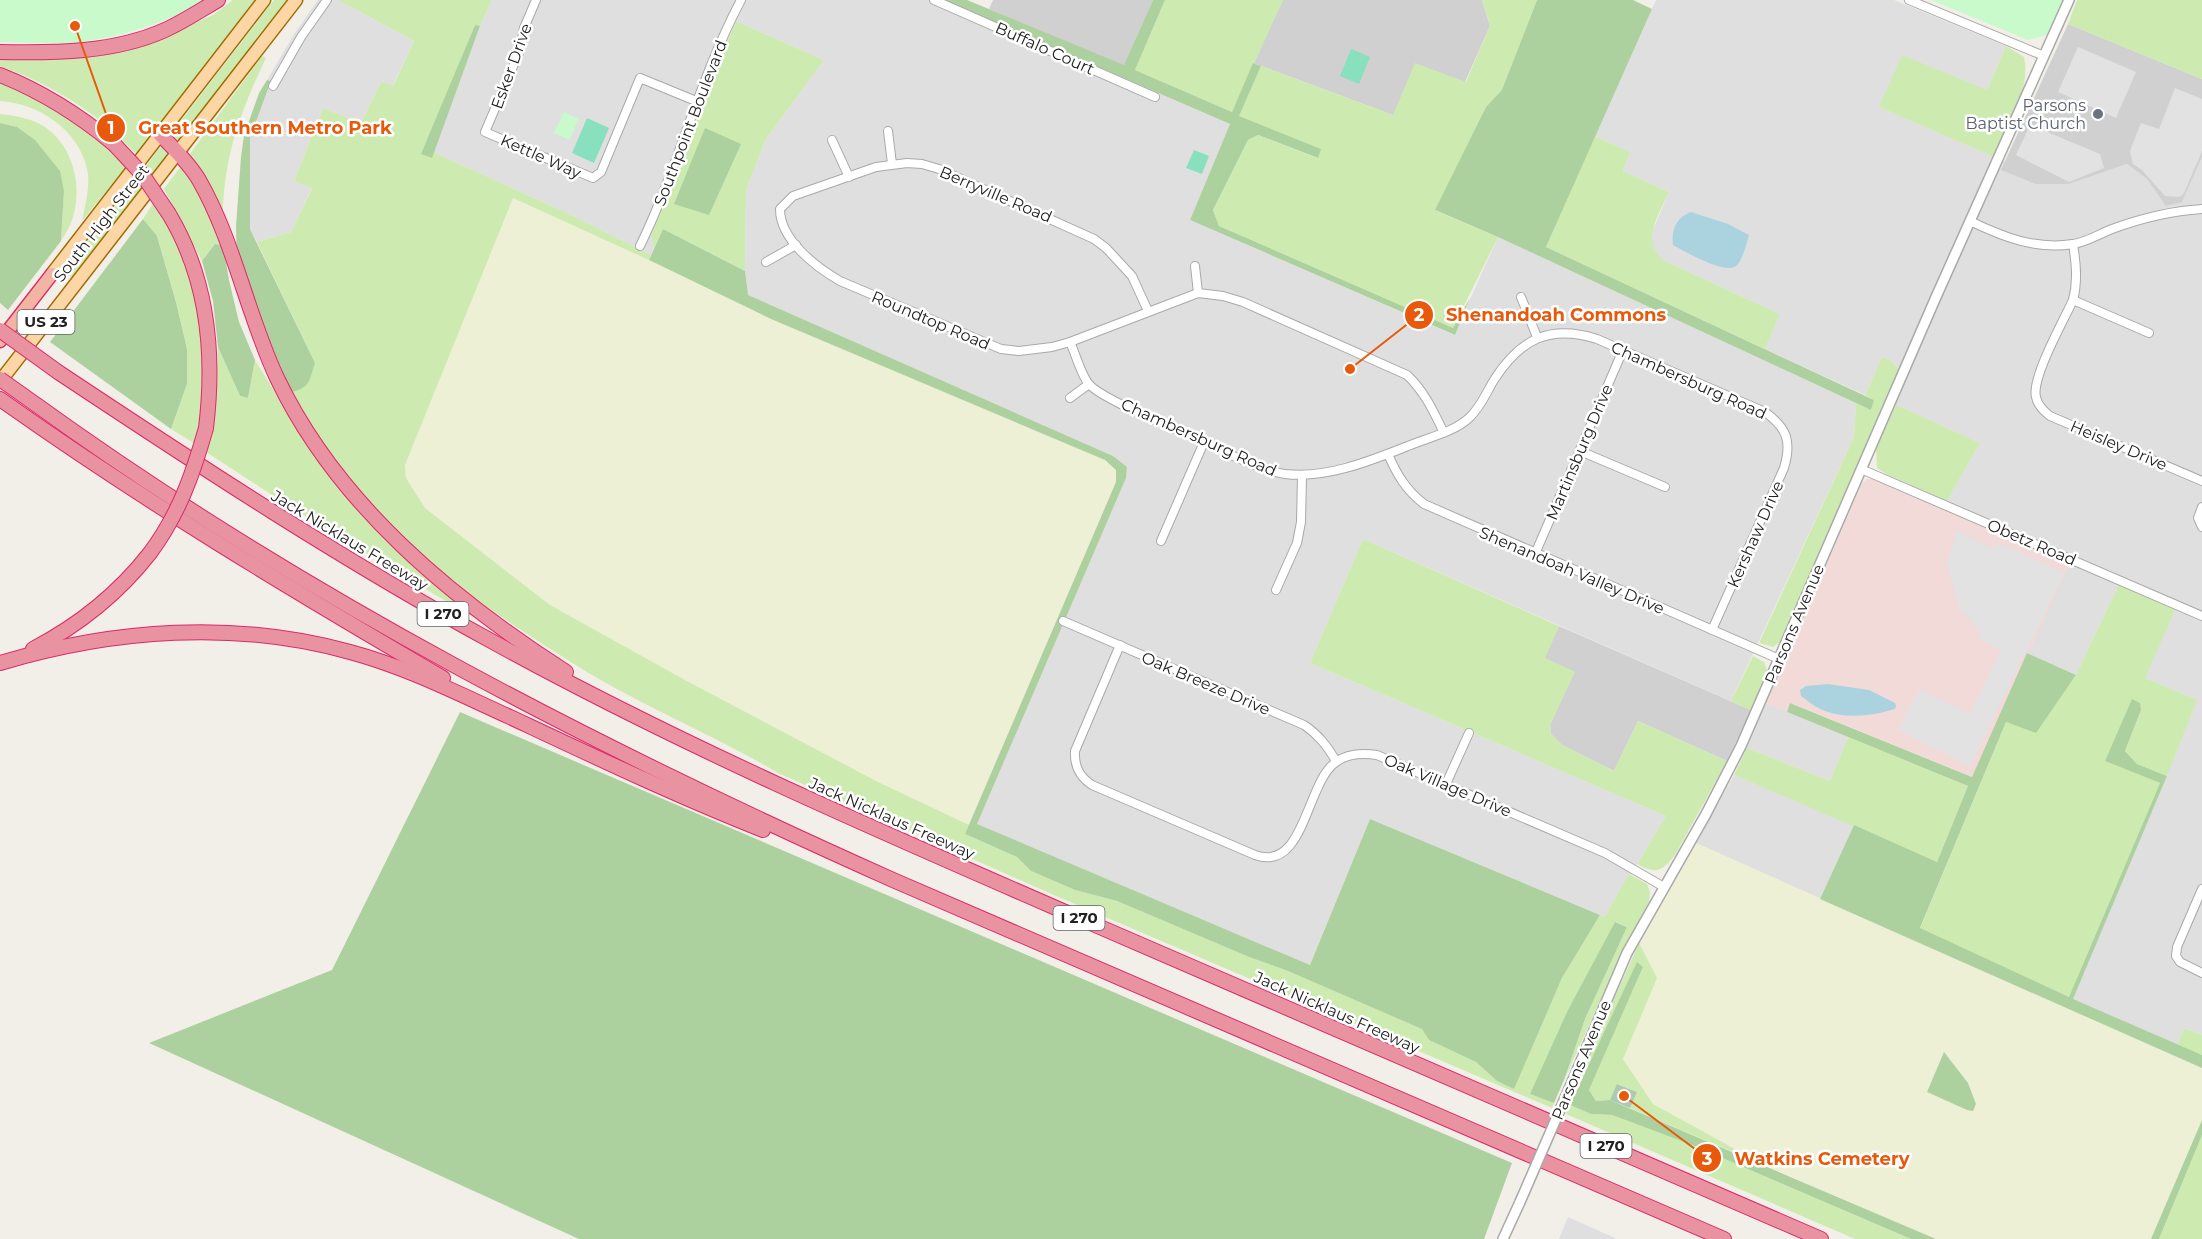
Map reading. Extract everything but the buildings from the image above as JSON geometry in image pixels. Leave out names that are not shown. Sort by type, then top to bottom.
[{"type":"highway","points":[[0,52],[68,51],[101,48],[135,40],[165,30],[218,0]]},
{"type":"highway","points":[[0,75],[71,110],[114,144],[142,174],[182,237],[195,268],[210,339],[211,390],[206,428],[186,492],[165,533],[121,587],[92,612],[49,640],[15,658]]},
{"type":"highway","points":[[161,135],[197,177],[214,208],[260,337],[278,378],[321,452],[344,482],[405,547],[470,604],[530,648],[636,717]]},
{"type":"highway","name":"South High Street","points":[[0,341],[52,274]]},
{"type":"highway","name":"Jack Nicklaus Freeway","points":[[0,330],[58,372],[255,502],[390,584],[498,645],[636,717],[765,779],[935,856],[1821,1239]]},
{"type":"highway","name":"I 270","points":[[2,378],[81,437],[318,588],[484,681],[628,757],[893,880],[1724,1239]]},
{"type":"highway","points":[[0,399],[156,504],[325,610],[457,686],[599,758]]},
{"type":"highway","points":[[0,663],[114,638],[179,632],[274,636],[350,652],[418,675],[708,809],[893,880]]},
{"type":"main road","name":"South High Street","points":[[52,274],[264,0]]},
{"type":"main road","name":"South High Street","points":[[2,378],[296,0]]},
{"type":"street","points":[[273,86],[301,37],[327,0]]},
{"type":"street","name":"Esker Drive","points":[[485,132],[520,50],[524,28],[536,0]]},
{"type":"street","name":"Southpoint Boulevard","points":[[640,246],[672,170],[696,101],[741,0]]},
{"type":"street","name":"Buffalo Court","points":[[934,0],[1155,97]]},
{"type":"street","points":[[1909,0],[2044,56]]},
{"type":"street","name":"Parsons Avenue","points":[[1503,1239],[1628,953],[1727,774],[2069,0]]},
{"type":"street","name":"Kettle Way","points":[[485,132],[593,178],[601,172],[640,78],[696,101]]},
{"type":"street","points":[[888,130],[892,164]]},
{"type":"street","points":[[832,140],[849,177]]},
{"type":"street","name":"Berryville Road","points":[[780,213],[783,205],[793,196],[876,167],[892,164],[922,164],[939,169],[1094,239],[1106,248],[1132,276],[1148,311]]},
{"type":"street","points":[[1970,221],[2017,241],[2042,245],[2073,244],[2145,217],[2174,211],[2202,209]]},
{"type":"street","name":"Roundtop Road","points":[[780,213],[783,224],[796,245],[816,266],[840,281],[1001,349],[1019,351],[1070,342],[1198,293]]},
{"type":"street","points":[[2073,244],[2077,274],[2073,300],[2149,333]]},
{"type":"street","points":[[766,262],[796,245]]},
{"type":"street","points":[[1195,266],[1198,293],[1223,296],[1243,302],[1407,375],[1419,387],[1430,404],[1443,431]]},
{"type":"street","points":[[1521,297],[1537,337]]},
{"type":"street","name":"Heisley Drive","points":[[2073,300],[2038,377],[2036,396],[2039,405],[2050,416],[2202,481]]},
{"type":"street","name":"Chambersburg Road","points":[[1089,384],[1137,412],[1263,468],[1284,474],[1314,476],[1388,454],[1468,419],[1478,408],[1512,355],[1537,337],[1560,333],[1583,335],[1623,350],[1765,412],[1778,422],[1786,436]]},
{"type":"street","points":[[1070,342],[1089,384],[1071,398]]},
{"type":"street","name":"Martinsburg Drive","points":[[1535,554],[1623,350]]},
{"type":"street","name":"Kershaw Drive","points":[[1712,630],[1784,468],[1788,452],[1786,436]]},
{"type":"street","points":[[1161,541],[1204,442]]},
{"type":"street","points":[[1580,451],[1665,487]]},
{"type":"street","name":"Shenandoah Valley Drive","points":[[1388,454],[1397,475],[1410,493],[1424,504],[1779,659]]},
{"type":"street","name":"Obetz Road","points":[[1861,469],[2202,616]]},
{"type":"street","points":[[1276,590],[1297,543],[1301,522],[1302,475]]},
{"type":"street","points":[[2201,525],[2199,515],[2202,507]]},
{"type":"street","name":"Oak Breeze Drive","points":[[1063,621],[1304,725],[1317,733],[1336,761]]},
{"type":"street","points":[[1120,645],[1074,757],[1077,770],[1084,780],[1092,785],[1266,858],[1280,855],[1295,840],[1324,775],[1336,761]]},
{"type":"street","points":[[1446,784],[1469,733]]},
{"type":"street","name":"Oak Village Drive","points":[[1336,761],[1352,755],[1377,755],[1605,853],[1664,887]]},
{"type":"street","points":[[2202,889],[2176,947],[2176,956],[2180,962],[2202,973]]},
{"type":"shaded area","points":[[318,0],[338,0],[414,41],[392,87],[381,82],[361,123],[323,108],[294,181],[312,187],[291,232],[257,242],[250,229],[250,138],[271,82],[267,80],[294,34]]},
{"type":"shaded area","points":[[492,0],[943,0],[1230,124],[1190,220],[1454,335],[1498,237],[1856,403],[1854,437],[1731,701],[1363,539],[1310,663],[1666,816],[1605,917],[1370,819],[1310,965],[976,824],[1126,478],[1127,467],[1113,456],[747,295],[746,190],[766,139],[824,60],[736,21],[651,236],[654,248],[651,255],[567,213],[433,152]]},
{"type":"shaded area","points":[[993,0],[1153,0],[1124,66],[989,9]]},
{"type":"shaded area","points":[[1283,0],[1482,0],[1490,26],[1465,82],[1393,115],[1253,63]]},
{"type":"shaded area","points":[[1656,0],[1894,0],[2006,46],[1987,90],[1879,107],[2006,162],[2002,170],[2035,184],[2069,184],[2127,164],[2147,179],[2166,205],[2182,201],[2202,157],[2202,1035],[2184,1028],[2177,1045],[2072,999],[2167,776],[2196,700],[2145,678],[2119,584],[2076,675],[2027,653],[2069,562],[1943,508],[1980,443],[1886,401],[1899,370],[1892,361],[1882,357],[1865,395],[1765,349],[1780,314],[1656,255],[1651,242],[1652,232],[1669,192],[1623,171],[1630,152],[1595,136]]},
{"type":"shaded area","points":[[2068,24],[2202,79],[2202,157],[2182,202],[2166,206],[2147,179],[2127,164],[2069,184],[2035,184],[2001,170]]},
{"type":"shaded area","points":[[2078,47],[2136,72],[2116,118],[2058,92]]},
{"type":"shaded area","points":[[2175,88],[2202,99],[2202,151],[2184,193],[2180,197],[2165,196],[2142,170],[2133,164],[2130,151],[2141,123],[2159,129]]},
{"type":"shaded area","points":[[2030,125],[2100,154],[2104,168],[2069,182],[2016,155]]},
{"type":"shaded area","points":[[1867,479],[1873,479],[2070,562],[1973,777],[1791,703],[1787,712],[1766,703],[1862,483]]},
{"type":"shaded area","points":[[1956,531],[1990,547],[2001,544],[2064,573],[1970,766],[1898,730],[1919,689],[1970,714],[2001,650],[1978,638],[1980,631],[1961,611],[1957,602],[1947,564]]},
{"type":"shaded area","points":[[1559,626],[1751,710],[1727,761],[1638,721],[1614,771],[1562,745],[1551,734],[1550,725],[1574,672],[1544,658]]},
{"type":"shaded area","points":[[1766,703],[1848,737],[1830,781],[1747,748]]},
{"type":"shaded area","points":[[1734,775],[1854,825],[1820,899],[1696,843]]},
{"type":"shaded area","points":[[1568,1217],[1617,1239],[1559,1239]]},
{"type":"green space","points":[[0,0],[211,0],[163,21],[130,32],[96,40],[50,43],[0,42]]},
{"type":"green space","points":[[233,0],[255,0],[136,154],[106,126],[74,102],[38,82],[0,66],[0,56],[169,34],[213,15]]},
{"type":"green space","points":[[274,0],[288,0],[74,277],[65,275],[65,271]]},
{"type":"green space","points":[[338,0],[492,0],[480,26],[475,25],[422,154],[431,158],[433,152],[567,213],[651,255],[649,260],[513,198],[405,465],[406,478],[425,508],[550,605],[685,680],[876,781],[969,825],[965,834],[1017,857],[1031,871],[1075,890],[1117,901],[1423,1029],[1429,1040],[1476,1062],[1497,1081],[1514,1088],[1562,978],[1600,915],[1605,917],[1629,874],[1647,884],[1650,892],[1649,902],[1627,943],[1564,1080],[1585,1019],[1627,927],[1616,922],[1530,1094],[1554,1103],[1552,1108],[1056,896],[778,773],[582,669],[490,609],[457,585],[411,546],[352,481],[287,393],[315,363],[257,242],[291,232],[312,188],[294,181],[323,108],[361,123],[381,82],[393,86],[414,41]]},
{"type":"green space","points":[[943,0],[967,0],[1124,65],[1153,0],[1165,0],[1135,70],[1232,112],[1253,63],[1261,66],[1239,116],[1321,149],[1318,158],[1258,135],[1248,140],[1213,210],[1219,226],[1453,328],[1470,298],[1455,335],[1190,220],[1230,124]]},
{"type":"green space","points":[[1165,0],[1283,0],[1232,112],[1135,70]]},
{"type":"green space","points":[[1482,0],[1537,0],[1502,91],[1486,107],[1436,211],[1498,237],[1453,328],[1219,226],[1213,210],[1248,140],[1258,135],[1317,158],[1320,150],[1238,116],[1261,66],[1393,115],[1415,63],[1466,82],[1490,26]]},
{"type":"green space","points":[[1537,0],[1633,0],[1652,9],[1546,247],[1874,400],[1871,410],[1435,210],[1486,107],[1502,90]]},
{"type":"green space","points":[[1931,0],[2063,0],[2048,35],[2028,40]]},
{"type":"green space","points":[[2077,0],[2202,0],[2202,79],[2068,24]]},
{"type":"green space","points":[[736,21],[824,60],[766,139],[746,190],[745,271],[663,229],[654,248],[651,236]]},
{"type":"green space","points":[[475,25],[480,26],[432,158],[421,154]]},
{"type":"green space","points":[[2006,46],[2024,57],[2025,82],[2017,108],[1994,157],[1879,107],[1902,55],[1987,90]]},
{"type":"green space","points":[[1351,49],[1370,57],[1359,84],[1340,76]]},
{"type":"green space","points":[[262,56],[266,58],[245,105],[231,149],[224,194],[223,245],[215,244],[202,261],[164,189]]},
{"type":"green space","points":[[0,78],[70,113],[129,163],[82,221],[88,182],[83,155],[66,131],[55,121],[28,107],[0,101]]},
{"type":"green space","points":[[267,80],[271,81],[250,138],[250,229],[315,363],[307,384],[287,393],[237,266],[236,226],[244,135],[259,93]]},
{"type":"green space","points":[[564,112],[579,119],[569,140],[554,133]]},
{"type":"green space","points":[[0,114],[29,119],[45,127],[63,145],[69,157],[76,182],[75,208],[69,228],[61,241],[64,191],[17,127],[0,123]]},
{"type":"green space","points":[[587,118],[609,128],[594,163],[572,153]]},
{"type":"green space","points":[[0,123],[17,127],[35,140],[60,171],[64,191],[61,241],[8,310],[0,303]]},
{"type":"green space","points":[[705,128],[741,144],[709,215],[674,204]]},
{"type":"green space","points":[[1595,136],[1630,152],[1623,171],[1669,192],[1656,219],[1652,237],[1657,254],[1665,261],[1780,314],[1765,349],[1546,247]]},
{"type":"green space","points":[[1194,150],[1209,156],[1202,174],[1186,168]]},
{"type":"green space","points":[[513,197],[771,319],[1105,460],[1117,470],[1116,482],[969,825],[876,781],[685,680],[550,605],[425,508],[406,478],[405,465]]},
{"type":"green space","points":[[156,199],[191,272],[204,342],[205,396],[197,445],[171,429],[187,384],[187,349],[157,236],[143,219]]},
{"type":"green space","points":[[143,219],[157,236],[187,349],[187,384],[171,429],[50,342]]},
{"type":"green space","points":[[663,229],[745,271],[748,295],[1113,456],[1127,467],[1126,478],[977,824],[1310,965],[1370,819],[1600,915],[1562,978],[1514,1089],[1497,1081],[1476,1062],[1429,1040],[1422,1029],[1117,901],[1075,890],[1031,871],[1017,857],[965,834],[1116,482],[1116,470],[1105,460],[771,319],[649,260]]},
{"type":"green space","points":[[215,244],[223,245],[239,322],[255,360],[248,398],[240,396],[218,347],[213,301],[202,261]]},
{"type":"green space","points":[[218,347],[240,396],[248,398],[255,360],[289,415],[338,481],[484,623],[344,540],[206,452],[217,395]]},
{"type":"green space","points":[[1882,357],[1892,361],[1899,370],[1782,641],[1773,647],[1759,643],[1854,437],[1856,403],[1871,409],[1874,400],[1865,395]]},
{"type":"green space","points":[[1896,405],[1980,443],[1947,501],[1877,468],[1876,447]]},
{"type":"green space","points":[[1363,539],[1559,626],[1545,658],[1575,672],[1550,725],[1551,734],[1562,745],[1614,771],[1638,721],[1727,761],[1675,855],[1663,868],[1654,870],[1637,864],[1666,816],[1310,663]]},
{"type":"green space","points":[[2119,584],[2176,608],[2145,678],[2197,700],[2167,776],[2137,764],[2125,751],[2141,710],[2106,761],[2160,783],[2069,997],[1920,929],[2006,722],[2036,732],[2076,675]]},
{"type":"green space","points":[[2027,653],[2076,675],[2036,733],[2006,722],[1920,928],[2069,997],[2160,783],[2105,761],[2132,699],[2140,703],[2141,710],[2125,751],[2137,764],[2167,776],[2073,999],[2202,1055],[2202,1068],[1820,899],[1854,825],[1937,862],[1968,786],[1787,712],[1790,703],[1972,777]]},
{"type":"green space","points":[[1753,656],[1764,662],[1768,673],[1751,710],[1731,701]]},
{"type":"green space","points":[[460,712],[1512,1163],[1484,1239],[579,1239],[149,1043],[332,970]]},
{"type":"green space","points":[[1848,737],[1968,786],[1937,862],[1734,775],[1747,748],[1830,781]]},
{"type":"green space","points":[[1696,843],[2202,1068],[2202,1120],[2151,1239],[1936,1239],[1766,1166],[1653,1104],[1623,1058],[1657,978],[1639,943]]},
{"type":"green space","points":[[1615,922],[1627,927],[1585,1019],[1554,1103],[1530,1094],[1568,1010]]},
{"type":"green space","points":[[1639,943],[1657,978],[1623,1059],[1653,1104],[1766,1166],[1630,1108],[1637,1092],[1618,1084],[1610,1100],[1596,1101],[1589,1090],[1643,967],[1581,1080],[1594,1044]]},
{"type":"green space","points":[[1637,962],[1643,967],[1589,1090],[1596,1101],[1610,1100],[1936,1239],[1911,1239],[1692,1145],[1612,1115],[1591,1114],[1570,1105]]},
{"type":"green space","points":[[2184,1028],[2202,1035],[2202,1055],[2177,1045]]},
{"type":"green space","points":[[1944,1052],[1968,1083],[1976,1104],[1973,1111],[1927,1092]]},
{"type":"green space","points":[[1617,1084],[1637,1092],[1630,1108],[1610,1100]]},
{"type":"green space","points":[[1570,1105],[1591,1114],[1612,1115],[1692,1145],[1911,1239],[1855,1239],[1566,1114]]},
{"type":"green space","points":[[2202,1120],[2202,1135],[2159,1239],[2151,1239]]},
{"type":"green space","points":[[2202,1135],[2202,1239],[2159,1239]]},
{"type":"water","points":[[1691,212],[1728,224],[1749,235],[1736,266],[1731,268],[1714,265],[1673,245],[1673,235],[1678,221]]},
{"type":"water","points":[[1828,684],[1869,690],[1895,703],[1895,709],[1869,715],[1842,715],[1822,710],[1801,696],[1800,690],[1806,686]]},
{"type":"place","name":"Great Southern Metro Park","points":[[75,26]]},
{"type":"place","name":"Parsons Baptist Church","points":[[2098,114]]},
{"type":"place","name":"Shenandoah Commons","points":[[1350,369]]},
{"type":"place","name":"Watkins Cemetery","points":[[1624,1096]]}]
